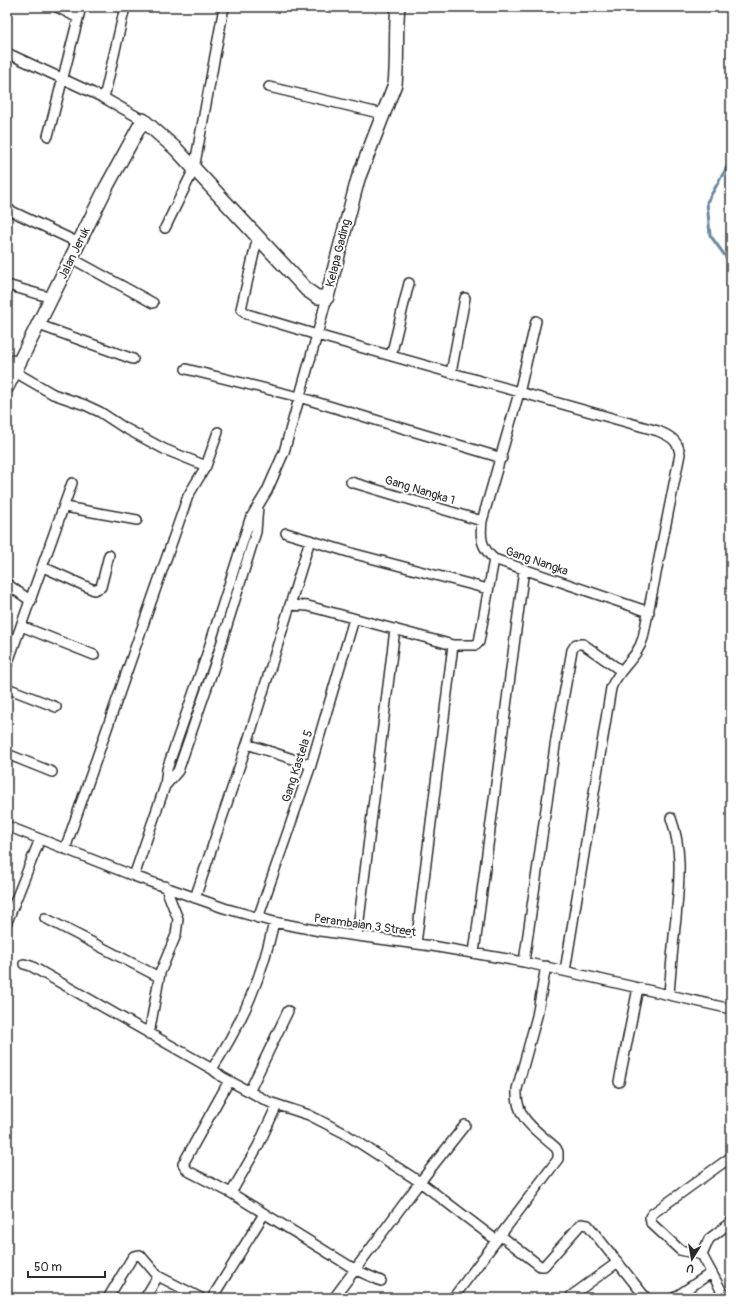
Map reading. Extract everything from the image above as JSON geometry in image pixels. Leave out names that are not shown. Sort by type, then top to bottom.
[{"type":"street","points":[[56,7],[78,18]]},
{"type":"street","points":[[48,136],[81,7]]},
{"type":"street","points":[[104,98],[125,7]]},
{"type":"street","points":[[165,228],[194,169],[224,7]]},
{"type":"street","name":"Kelapa Gading","points":[[143,120],[176,149],[308,290],[317,297],[327,297],[358,179],[395,84],[396,26],[398,7]]},
{"type":"street","points":[[7,53],[104,98],[143,120]]},
{"type":"street","points":[[269,87],[383,114]]},
{"type":"street","name":"Jalan Jeruk","points":[[7,387],[14,364],[39,325],[106,186],[143,120]]},
{"type":"street","points":[[7,209],[79,243]]},
{"type":"street","points":[[258,236],[241,309],[247,314],[317,336],[658,431],[668,435],[677,443],[680,454],[649,612],[641,645],[635,656],[620,670],[611,688],[605,716],[582,872],[565,971]]},
{"type":"street","points":[[71,258],[153,303]]},
{"type":"street","points":[[392,356],[409,282]]},
{"type":"street","points":[[7,285],[52,298]]},
{"type":"street","points":[[134,876],[165,786],[167,769],[205,660],[246,529],[267,491],[284,452],[327,297]]},
{"type":"street","points":[[451,373],[465,298]]},
{"type":"street","name":"Gang Nangka","points":[[536,321],[502,458],[482,521],[481,540],[483,548],[494,558],[649,612]]},
{"type":"street","points":[[39,325],[133,359]]},
{"type":"street","points":[[14,364],[53,394],[85,404],[164,449],[206,466]]},
{"type":"street","points":[[186,369],[299,398],[502,458]]},
{"type":"street","points":[[65,849],[188,496],[206,466],[218,432]]},
{"type":"street","name":"Gang Nangka 1","points":[[351,482],[482,521]]},
{"type":"street","points":[[7,665],[72,484]]},
{"type":"street","points":[[165,786],[178,772],[214,664],[256,532],[258,506]]},
{"type":"street","points":[[65,507],[137,520]]},
{"type":"street","points":[[286,533],[355,554],[488,589]]},
{"type":"street","points":[[195,898],[247,744],[310,540]]},
{"type":"street","points":[[43,567],[94,590],[101,587],[109,555]]},
{"type":"street","points":[[290,605],[308,606],[453,645],[478,644],[494,558]]},
{"type":"street","points":[[474,953],[524,569]]},
{"type":"street","points":[[7,584],[31,600]]},
{"type":"street","name":"Gang Kastela 5","points":[[258,918],[311,765],[354,619]]},
{"type":"street","points":[[21,626],[94,655]]},
{"type":"street","points":[[357,936],[395,629]]},
{"type":"street","points":[[524,962],[556,739],[572,650],[576,644],[583,644],[620,670]]},
{"type":"street","points":[[416,944],[453,645]]},
{"type":"street","points":[[205,660],[214,664]]},
{"type":"street","points":[[7,688],[56,707]]},
{"type":"street","points":[[247,744],[311,765]]},
{"type":"street","points":[[7,754],[52,772]]},
{"type":"street","points":[[669,994],[680,872],[680,851],[677,834],[671,818]]},
{"type":"street","name":"Perambaian 3 Street","points":[[7,826],[134,876],[195,898],[258,918],[320,931],[416,944],[546,966],[669,994],[731,1010]]},
{"type":"street","points":[[7,922],[40,839]]},
{"type":"street","points":[[150,1034],[159,977],[176,935],[178,919],[165,886]]},
{"type":"street","points":[[45,918],[159,977]]},
{"type":"street","points":[[212,1068],[231,1039],[260,976],[274,922]]},
{"type":"street","points":[[24,964],[31,966],[212,1068],[229,1081],[250,1090],[277,1105],[309,1115],[344,1133],[420,1182],[540,1266],[544,1266],[584,1224],[588,1225],[646,1298]]},
{"type":"street","points":[[453,1298],[498,1237],[556,1163],[558,1155],[556,1148],[524,1120],[516,1097],[537,1016],[546,966]]},
{"type":"street","points":[[619,1082],[638,988]]},
{"type":"street","points":[[250,1090],[288,1011]]},
{"type":"street","points":[[229,1081],[184,1164],[188,1171],[231,1193],[356,1270],[381,1281]]},
{"type":"street","points":[[231,1193],[258,1146],[277,1105]]},
{"type":"street","points":[[334,1298],[420,1182],[465,1125]]},
{"type":"street","points":[[702,1254],[680,1250],[651,1223],[650,1217],[652,1214],[731,1157]]},
{"type":"street","points":[[212,1298],[264,1214]]},
{"type":"street","points":[[702,1254],[709,1239],[731,1222]]},
{"type":"street","points":[[702,1254],[711,1273],[728,1298]]},
{"type":"street","points":[[108,1298],[134,1256],[140,1255],[158,1276],[201,1298]]},
{"type":"street","points":[[571,1296],[618,1262]]},
{"type":"street","points":[[674,1298],[711,1273]]},
{"type":"street","points":[[145,1298],[158,1276]]},
{"type":"waterway","points":[[731,160],[707,202],[710,235],[731,264]]}]
